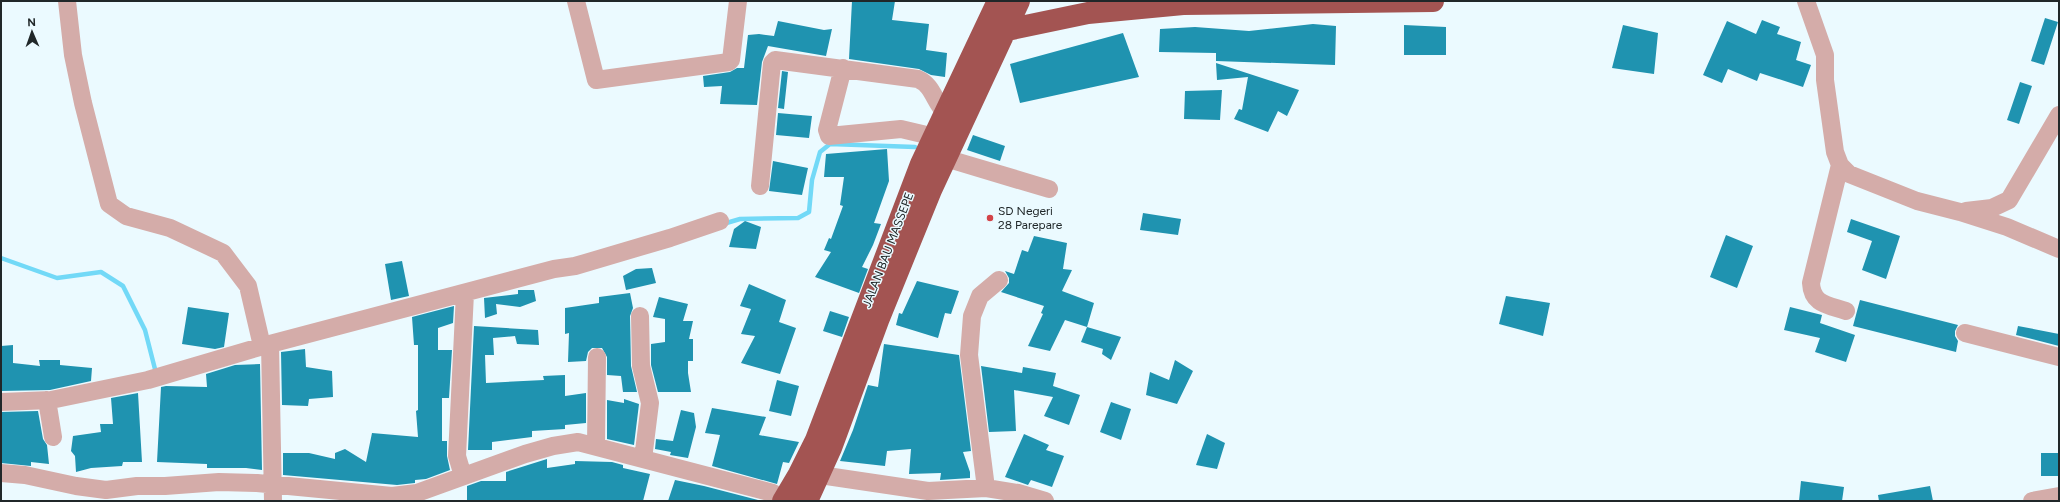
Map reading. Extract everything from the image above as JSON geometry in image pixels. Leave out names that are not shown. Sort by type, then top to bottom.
[{"type":"highway","name":"JALAN BAU MASSEPE","points":[[784,501],[816,440],[904,208],[998,1]]},
{"type":"highway","name":"JALAN BAU MASSEPE","points":[[807,501],[820,475],[879,318],[945,158],[1019,1]]},
{"type":"highway","points":[[1006,30],[1088,13],[1183,4],[1433,1]]},
{"type":"street","points":[[67,1],[73,55],[83,103],[109,204],[126,216],[170,228],[223,253],[248,286],[268,348],[273,493]]},
{"type":"street","points":[[576,1],[596,80],[729,62],[731,60],[738,1]]},
{"type":"street","points":[[1806,1],[1825,55],[1832,135],[1840,165],[1811,287],[1814,298],[1846,311]]},
{"type":"street","points":[[760,186],[772,63],[776,60],[782,59],[918,79],[932,91],[940,108],[946,113]]},
{"type":"street","points":[[843,68],[827,130],[829,136],[901,129],[935,137]]},
{"type":"street","points":[[1960,212],[1992,208],[2009,200],[2059,115]]},
{"type":"street","points":[[945,158],[1049,189]]},
{"type":"street","points":[[1840,165],[1849,174],[1870,183],[1917,201],[1960,212],[2008,227],[2059,249]]},
{"type":"street","points":[[1,402],[47,400],[160,375],[268,348],[464,297],[554,269],[575,266],[670,238],[720,221]]},
{"type":"street","points":[[986,488],[969,355],[972,316],[980,296],[999,280]]},
{"type":"street","points":[[462,476],[458,456],[464,297]]},
{"type":"street","points":[[640,316],[641,366],[650,403],[643,459]]},
{"type":"street","points":[[1965,333],[2059,357]]},
{"type":"street","points":[[596,446],[597,357]]},
{"type":"street","points":[[47,400],[53,437]]},
{"type":"street","points":[[1,473],[25,475],[76,486],[106,490],[137,486],[165,486],[219,482],[257,483],[273,493],[392,496],[417,493],[496,463],[553,446],[578,442],[773,493],[778,501]]},
{"type":"street","points":[[820,475],[928,496],[986,488],[1018,493],[1045,501]]},
{"type":"street","points":[[2032,501],[2059,496]]},
{"type":"building","points":[[852,1],[895,1],[892,20],[929,24],[926,50],[947,53],[945,77],[931,75],[919,69],[849,59]]},
{"type":"building","points":[[2045,18],[2058,22],[2044,65],[2031,61]]},
{"type":"building","points":[[1762,20],[1780,27],[1777,34],[1801,42],[1796,60],[1811,65],[1803,87],[1760,73],[1757,81],[1728,69],[1722,83],[1703,75],[1727,21],[1756,34]]},
{"type":"building","points":[[778,21],[824,30],[832,29],[826,56],[768,46],[762,62],[757,105],[720,104],[722,86],[704,87],[703,76],[730,72],[737,68],[744,68],[748,35],[759,34],[774,36]]},
{"type":"building","points":[[1313,24],[1336,26],[1335,65],[1216,61],[1216,53],[1159,52],[1160,29],[1195,27],[1249,31]]},
{"type":"building","points":[[1404,25],[1446,27],[1446,55],[1404,55]]},
{"type":"building","points":[[1623,25],[1658,33],[1654,74],[1612,68]]},
{"type":"building","points":[[1123,33],[1139,77],[1020,103],[1010,64]]},
{"type":"building","points":[[1216,63],[1299,90],[1287,116],[1278,111],[1268,132],[1234,119],[1239,109],[1242,110],[1248,77],[1217,80]]},
{"type":"building","points":[[782,71],[788,72],[784,109],[778,108]]},
{"type":"building","points":[[2020,82],[2032,86],[2019,124],[2007,120]]},
{"type":"building","points":[[1222,90],[1220,120],[1184,119],[1185,91]]},
{"type":"building","points":[[778,113],[812,116],[809,138],[776,135]]},
{"type":"building","points":[[973,135],[1005,146],[1000,161],[967,150]]},
{"type":"building","points":[[887,149],[889,181],[874,223],[881,224],[862,267],[868,269],[859,293],[815,277],[831,252],[824,250],[829,238],[831,239],[843,206],[840,205],[844,177],[824,177],[826,154]]},
{"type":"building","points":[[773,161],[808,168],[802,195],[769,191]]},
{"type":"building","points":[[1143,213],[1181,219],[1178,235],[1140,230]]},
{"type":"building","points":[[1851,219],[1900,236],[1886,279],[1862,270],[1872,241],[1847,232]]},
{"type":"building","points":[[745,221],[761,227],[756,249],[729,247],[734,229]]},
{"type":"building","points":[[1726,235],[1753,246],[1737,288],[1710,277]]},
{"type":"building","points":[[1034,236],[1067,243],[1063,269],[1072,270],[1062,291],[1094,303],[1087,327],[1065,320],[1050,351],[1028,346],[1043,314],[1041,313],[1044,306],[1001,292],[1009,283],[1009,278],[1005,271],[1014,274],[1022,250],[1028,252]]},
{"type":"building","points":[[402,261],[409,296],[391,300],[385,264]]},
{"type":"building","points":[[652,268],[656,283],[626,290],[623,276],[636,269]]},
{"type":"building","points":[[917,281],[959,291],[951,314],[945,313],[938,338],[896,325],[899,313],[902,314]]},
{"type":"building","points":[[749,284],[786,300],[779,322],[796,328],[780,374],[741,363],[755,336],[741,334],[751,309],[740,306]]},
{"type":"building","points":[[518,290],[534,290],[536,301],[520,307],[496,304],[497,314],[485,318],[484,298],[518,294]]},
{"type":"building","points":[[630,293],[633,308],[630,316],[631,366],[637,392],[623,392],[621,376],[607,375],[607,357],[602,348],[592,348],[588,352],[586,361],[568,362],[569,333],[565,334],[565,308],[599,303],[599,297]]},
{"type":"building","points":[[1506,296],[1550,303],[1543,336],[1499,324]]},
{"type":"building","points":[[659,297],[688,304],[683,321],[693,321],[689,339],[693,339],[693,361],[688,361],[691,392],[658,392],[651,365],[651,344],[665,342],[665,319],[653,317]]},
{"type":"building","points":[[1860,300],[1958,325],[1955,331],[1955,336],[1958,341],[1956,352],[1853,326]]},
{"type":"building","points":[[454,306],[453,323],[438,328],[438,350],[452,350],[449,398],[442,398],[442,441],[447,441],[447,456],[450,470],[426,479],[415,480],[415,483],[397,485],[283,475],[283,453],[309,453],[335,459],[335,453],[345,449],[366,462],[372,433],[418,437],[416,411],[418,410],[418,345],[414,345],[412,317]]},
{"type":"building","points":[[188,307],[229,313],[224,347],[215,349],[182,344]]},
{"type":"building","points":[[1790,307],[1822,315],[1820,323],[1855,335],[1846,362],[1815,352],[1820,338],[1784,330]]},
{"type":"building","points":[[830,311],[849,317],[842,337],[823,331]]},
{"type":"building","points":[[474,326],[538,330],[539,345],[517,344],[515,336],[493,338],[494,355],[485,355],[486,383],[544,380],[543,376],[565,375],[565,396],[586,393],[586,423],[565,425],[565,429],[532,431],[532,437],[492,442],[492,450],[468,450]]},
{"type":"building","points":[[2018,326],[2059,334],[2059,346],[2016,335]]},
{"type":"building","points":[[1087,327],[1121,337],[1111,360],[1102,354],[1103,349],[1081,342]]},
{"type":"building","points":[[884,344],[959,355],[971,451],[963,452],[970,472],[970,478],[940,480],[941,473],[909,474],[911,449],[887,451],[885,466],[840,461],[853,430],[868,385],[878,387]]},
{"type":"building","points":[[13,345],[13,363],[40,366],[39,360],[60,360],[60,365],[92,368],[91,381],[50,390],[1,391],[1,346]]},
{"type":"building","points":[[305,349],[306,367],[332,371],[333,397],[309,399],[308,406],[282,405],[281,352]]},
{"type":"building","points":[[1175,360],[1193,371],[1177,404],[1146,395],[1150,372],[1169,380]]},
{"type":"building","points":[[260,364],[262,470],[246,468],[207,468],[207,464],[157,462],[161,387],[207,387],[206,374],[235,365]]},
{"type":"building","points":[[981,366],[1022,373],[1023,367],[1056,373],[1053,386],[1080,395],[1069,425],[1044,416],[1053,397],[1014,390],[1016,431],[989,432]]},
{"type":"building","points":[[777,380],[799,386],[791,416],[769,411]]},
{"type":"building","points":[[138,393],[142,462],[123,462],[122,466],[91,468],[76,472],[75,456],[71,451],[73,436],[101,432],[100,424],[113,424],[111,398]]},
{"type":"building","points":[[624,399],[639,404],[634,445],[607,439],[607,400],[624,403]]},
{"type":"building","points":[[1111,402],[1131,409],[1121,440],[1100,432]]},
{"type":"building","points":[[712,408],[766,417],[759,435],[799,442],[789,463],[783,462],[777,484],[712,466],[720,435],[705,433]]},
{"type":"building","points":[[681,410],[694,413],[696,427],[688,458],[670,455],[671,452],[655,449],[656,439],[673,441]]},
{"type":"building","points":[[38,411],[43,439],[47,445],[49,464],[31,462],[31,466],[1,463],[1,412]]},
{"type":"building","points":[[1024,434],[1049,445],[1046,450],[1064,456],[1052,487],[1031,480],[1028,485],[1005,477]]},
{"type":"building","points":[[1207,434],[1225,443],[1217,469],[1196,465]]},
{"type":"building","points":[[2041,453],[2059,453],[2059,476],[2041,476]]},
{"type":"building","points":[[547,459],[547,468],[575,464],[575,461],[612,462],[623,465],[623,468],[650,474],[643,501],[467,501],[467,486],[481,481],[506,481],[506,472]]},
{"type":"building","points":[[675,480],[704,486],[758,500],[668,501]]},
{"type":"building","points":[[1801,481],[1844,487],[1842,501],[1799,501]]},
{"type":"building","points":[[1930,486],[1933,501],[1879,501],[1878,495]]},
{"type":"waterway","points":[[723,224],[740,219],[798,218],[809,212],[812,180],[820,152],[830,144],[915,147]]},
{"type":"waterway","points":[[1,258],[57,278],[101,272],[123,286],[145,330],[156,373]]},
{"type":"place","name":"SD Negeri 28 Parepare","points":[[990,218]]}]
